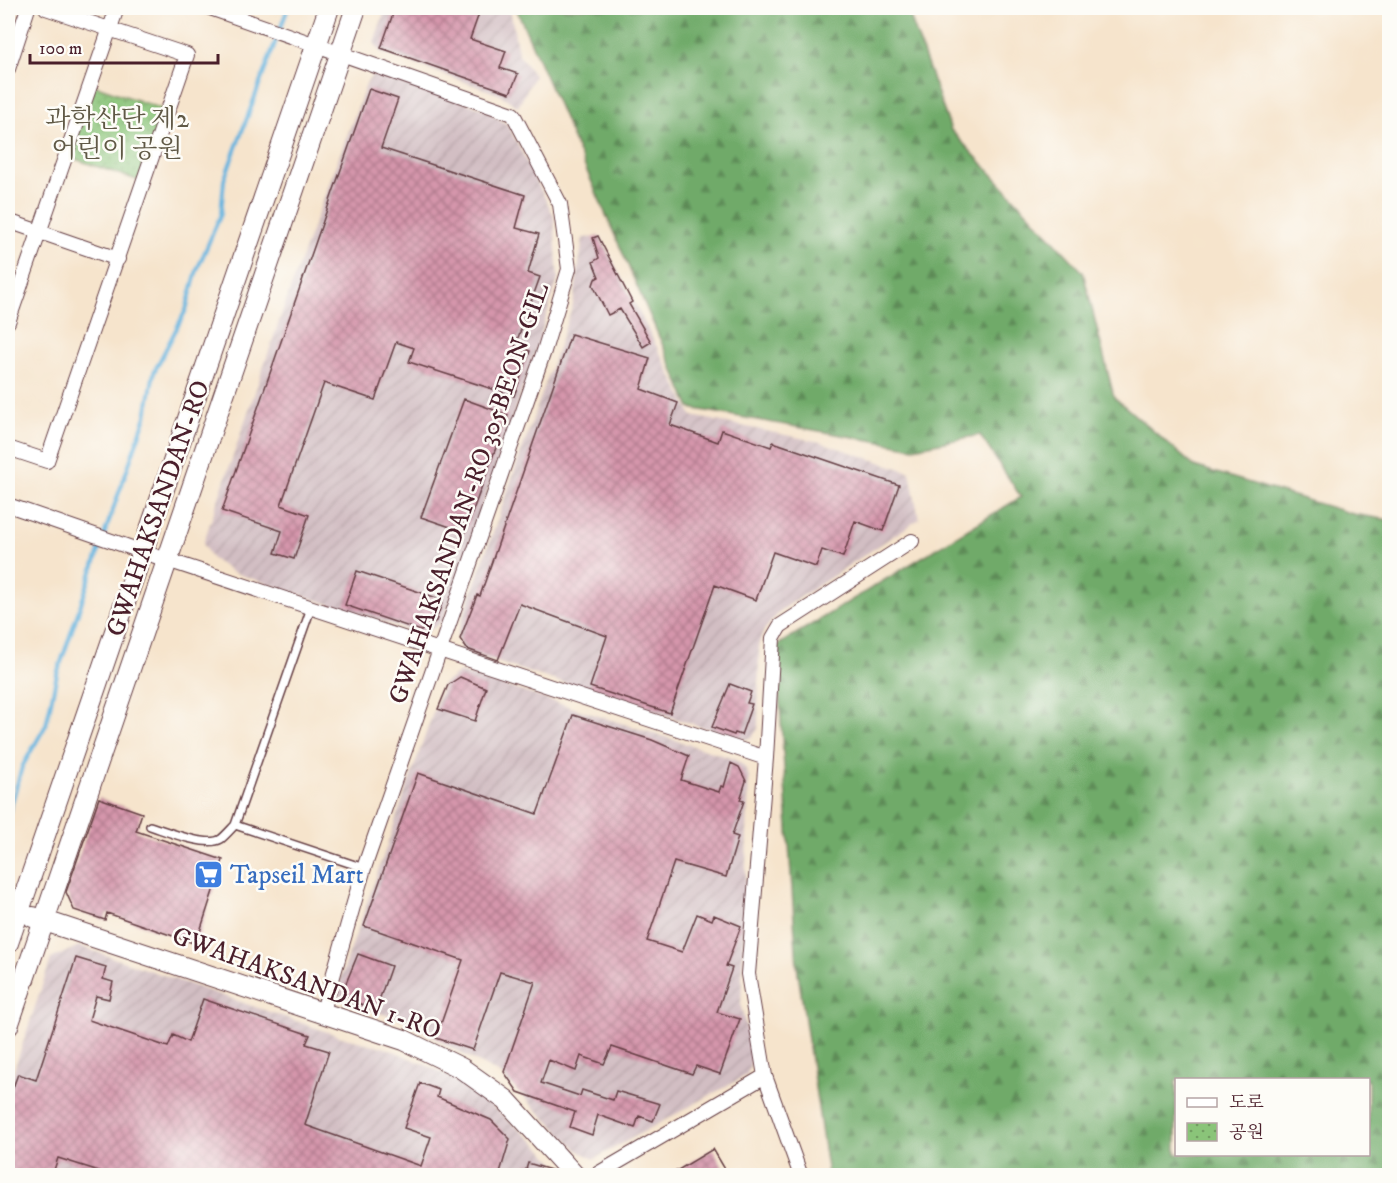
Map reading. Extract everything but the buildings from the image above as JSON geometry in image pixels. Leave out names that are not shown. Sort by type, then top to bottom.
[{"type":"main road","name":"GWAHAKSANDAN-RO","points":[[8,1026],[44,920],[155,556],[328,48],[329,8]]},
{"type":"main road","name":"GWAHAKSANDAN-RO","points":[[8,943],[13,911],[155,556],[328,48],[356,8]]},
{"type":"main road","name":"GWAHAKSANDAN 1-RO","points":[[13,911],[323,1011],[404,1040],[461,1068],[506,1100],[575,1176]]},
{"type":"street","points":[[8,69],[28,8]]},
{"type":"street","points":[[8,448],[47,461],[187,55],[46,8]]},
{"type":"street","points":[[8,322],[117,8]]},
{"type":"street","name":"GWAHAKSANDAN-RO 305BEON-GIL","points":[[210,8],[513,114],[560,204],[568,269],[544,351],[364,868],[323,1011]]},
{"type":"street","points":[[8,221],[118,259]]},
{"type":"street","points":[[8,505],[766,759]]},
{"type":"street","points":[[801,1176],[765,1076],[748,974],[766,759],[773,638],[780,626],[912,541]]},
{"type":"street","points":[[594,1176],[765,1076]]},
{"type":"lane","points":[[150,826],[201,841],[214,842],[235,825],[311,608]]},
{"type":"lane","points":[[235,825],[364,868]]},
{"type":"shaded area","points":[[386,8],[510,8],[518,53],[534,76],[518,107],[501,95],[380,52],[374,42]]},
{"type":"shaded area","points":[[376,71],[486,110],[508,125],[554,216],[558,279],[443,621],[423,635],[232,572],[211,558],[203,544],[295,275],[367,82]]},
{"type":"shaded area","points":[[601,237],[692,416],[820,442],[910,472],[919,519],[781,610],[764,630],[759,643],[758,729],[752,737],[743,740],[462,651],[458,642],[457,635],[573,305],[583,238]]},
{"type":"shaded area","points":[[460,672],[734,759],[744,766],[749,777],[741,1007],[753,1055],[747,1075],[594,1159],[579,1151],[500,1074],[446,1045],[411,1022],[348,1004],[336,992],[443,684]]},
{"type":"shaded area","points":[[79,946],[342,1037],[389,1049],[437,1070],[470,1088],[536,1143],[554,1162],[558,1175],[8,1176],[8,1088],[51,959]]},
{"type":"green space","points":[[516,8],[907,8],[951,130],[1083,272],[1114,397],[1194,466],[1353,514],[1389,520],[1389,1175],[828,1175],[797,966],[776,646],[1021,497],[980,435],[914,448],[690,408]]},
{"type":"green space","name":"과학산단 제2 어린이 공원","points":[[91,84],[168,111],[143,182],[66,156]]},
{"type":"waterway","points":[[104,535],[146,416],[154,372],[186,310],[197,270],[221,214],[224,180],[288,8]]},
{"type":"waterway","points":[[8,816],[22,767],[46,725],[57,674],[102,542]]},
{"type":"place","name":"Tapseil Mart","points":[[209,874]]}]
